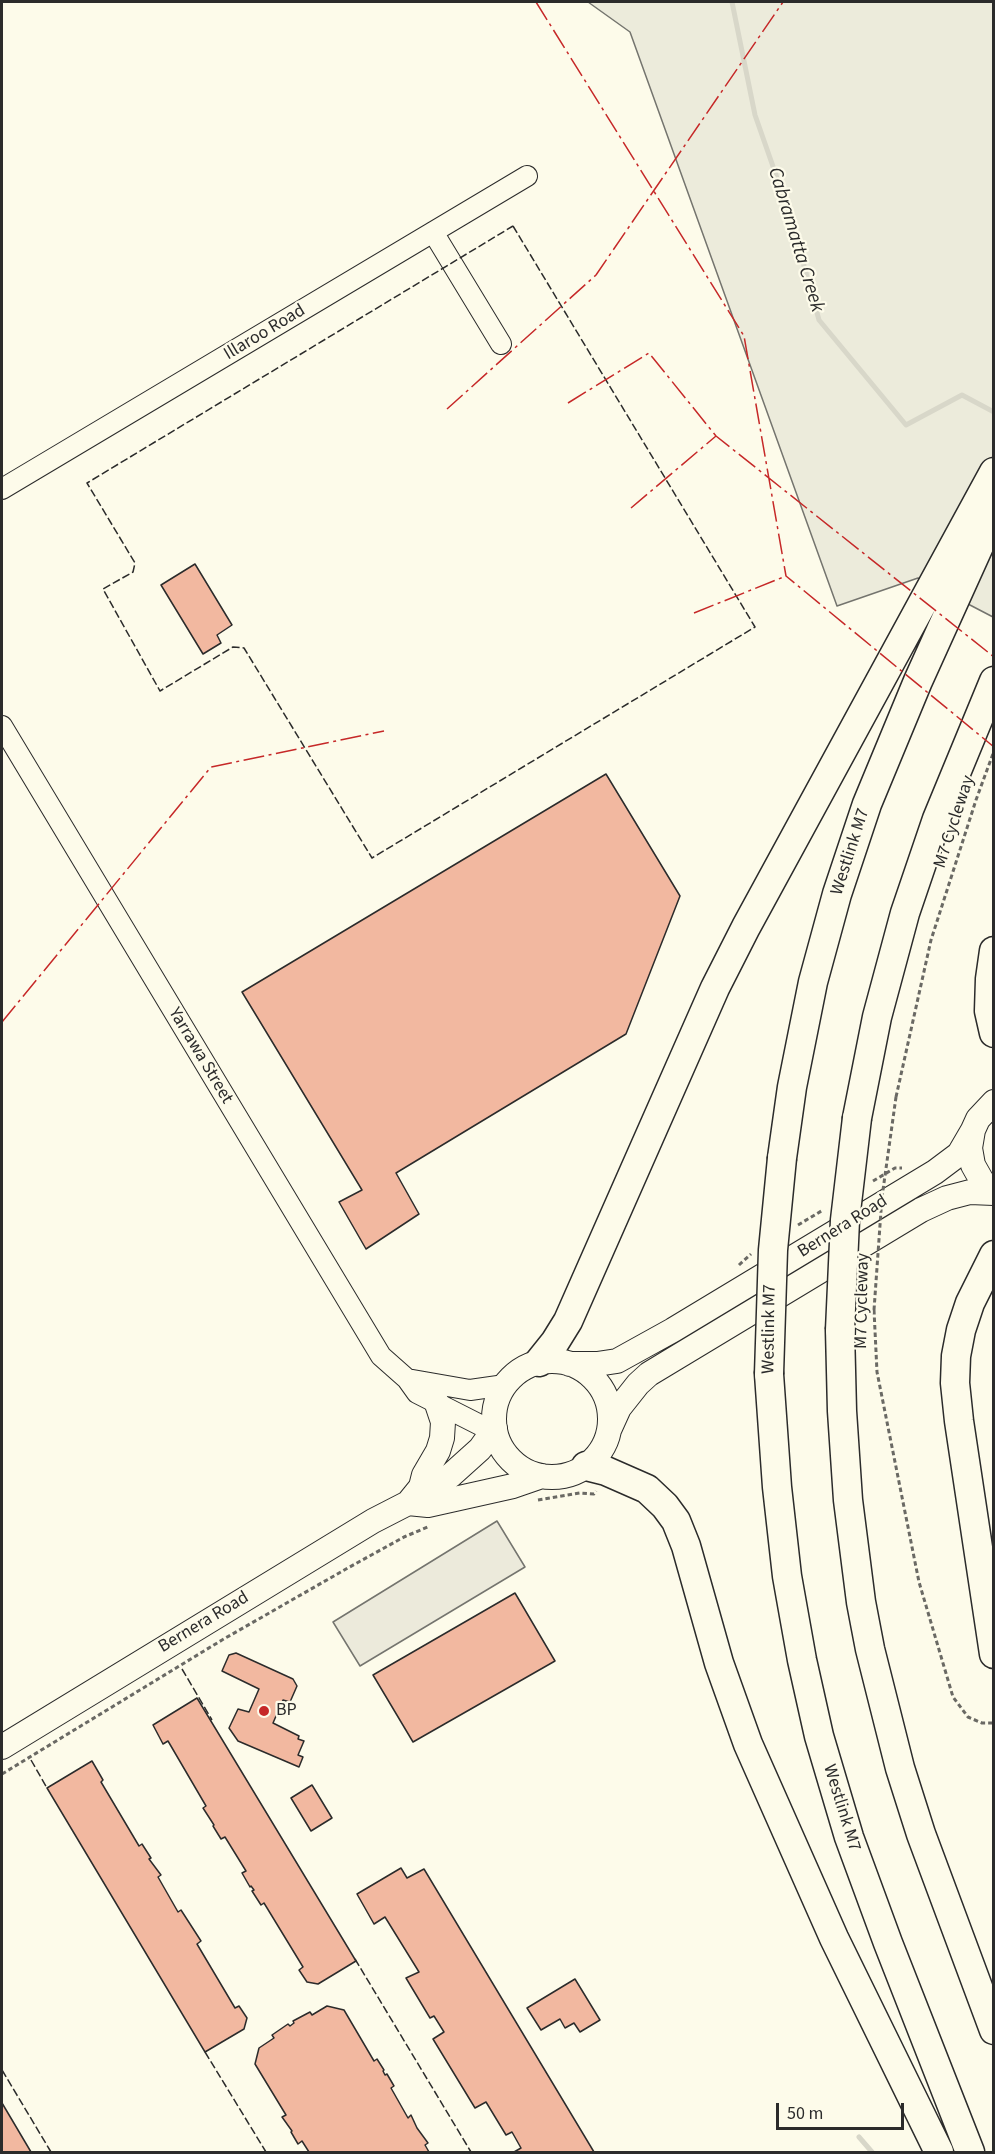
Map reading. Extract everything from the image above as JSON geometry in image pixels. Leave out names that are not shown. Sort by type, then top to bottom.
[{"type":"highway","points":[[539,1362],[568,1321],[714,988],[993,472]]},
{"type":"highway","name":"Westlink M7","points":[[970,2152],[849,1838],[819,1736],[801,1660],[787,1576],[777,1487],[769,1374],[773,1250],[782,1158],[792,1087],[813,982],[837,894],[867,804],[918,681],[993,513]]},
{"type":"highway","points":[[993,681],[937,819],[904,913],[877,1017],[857,1118],[845,1221],[840,1330],[842,1411],[848,1500],[861,1602],[870,1649],[903,1779],[945,1904],[993,2030]]},
{"type":"highway","points":[[993,951],[989,1011],[993,1033]]},
{"type":"highway","points":[[993,1255],[980,1278],[964,1321],[956,1356],[955,1383],[993,1654]]},
{"type":"highway","points":[[586,1466],[606,1471],[647,1489],[665,1506],[676,1521],[686,1546],[719,1663],[752,1754],[834,1938],[939,2152]]},
{"type":"main road","name":"Bernera Road","points":[[570,1364],[617,1361],[673,1330],[935,1172],[959,1154],[982,1114],[993,1102]]},
{"type":"main road","points":[[973,1130],[970,1148],[973,1165],[982,1181],[993,1192]]},
{"type":"main road","name":"Bernera Road","points":[[609,1430],[619,1408],[638,1384],[650,1374],[921,1210],[947,1198],[970,1192],[993,1192]]},
{"type":"main road","points":[[555,1361],[570,1364],[585,1372],[597,1383],[605,1397],[609,1413],[609,1430],[601,1450],[586,1466],[565,1475],[542,1476],[520,1467],[510,1460],[503,1450],[494,1427],[494,1411],[505,1384],[520,1370],[539,1362],[555,1361]]},
{"type":"main road","points":[[415,1495],[438,1451],[442,1438],[443,1422],[436,1401]]},
{"type":"main road","name":"Bernera Road","points":[[2,1747],[415,1495],[450,1476],[480,1449],[494,1427]]},
{"type":"main road","name":"Bernera Road","points":[[415,1495],[428,1506],[513,1486],[542,1476]]},
{"type":"street","name":"Illaroo Road","points":[[2,489],[527,176]]},
{"type":"street","points":[[434,232],[501,344]]},
{"type":"street","name":"Yarrawa Street","points":[[2,726],[381,1356],[407,1379],[417,1393],[482,1426],[494,1427]]},
{"type":"street","points":[[407,1379],[470,1390],[505,1384]]},
{"type":"path","name":"M7 Cycleway","points":[[993,751],[931,940],[896,1096],[882,1197],[874,1310],[877,1372],[919,1582],[953,1697],[968,1717],[981,1723],[993,1723]]},
{"type":"path","points":[[530,1502],[580,1493],[594,1494]]},
{"type":"path","points":[[2,1774],[240,1630],[365,1558],[404,1537],[433,1525]]},
{"type":"shaded area","points":[[588,2],[993,2],[993,617],[918,578],[837,606],[630,32]]},
{"type":"shaded area","points":[[497,1521],[525,1567],[360,1666],[333,1622]]},
{"type":"building","points":[[195,564],[232,625],[217,635],[221,643],[203,654],[161,585]]},
{"type":"building","points":[[606,774],[680,896],[626,1034],[396,1173],[419,1214],[366,1249],[339,1202],[362,1190],[242,992]]},
{"type":"building","points":[[515,1593],[555,1661],[413,1742],[373,1675]]},
{"type":"building","name":"BP","points":[[236,1653],[293,1679],[297,1686],[290,1702],[283,1700],[273,1723],[299,1736],[298,1739],[304,1741],[298,1755],[303,1757],[299,1767],[238,1741],[229,1728],[238,1709],[249,1712],[259,1689],[222,1671],[229,1655]]},
{"type":"building","points":[[197,1698],[356,1961],[318,1984],[307,1982],[299,1970],[303,1967],[264,1903],[261,1905],[252,1891],[254,1890],[242,1873],[246,1871],[225,1837],[221,1839],[213,1826],[203,1808],[206,1806],[168,1741],[163,1744],[153,1725]]},
{"type":"building","points":[[92,1761],[103,1780],[101,1782],[139,1846],[142,1844],[151,1858],[149,1859],[161,1875],[158,1877],[178,1912],[181,1910],[201,1941],[197,1944],[235,2008],[239,2006],[247,2018],[244,2029],[205,2052],[47,1788]]},
{"type":"building","points":[[312,1785],[332,1818],[311,1831],[291,1798]]},
{"type":"building","points":[[401,1868],[407,1878],[424,1869],[594,2152],[514,2152],[521,2148],[512,2132],[506,2135],[486,2102],[475,2108],[433,2039],[444,2032],[434,2016],[430,2018],[406,1978],[419,1972],[385,1917],[374,1924],[357,1894]]},
{"type":"building","points":[[575,1979],[600,2020],[580,2032],[574,2023],[565,2028],[560,2019],[541,2030],[527,2008]]},
{"type":"building","points":[[327,2006],[344,2010],[374,2061],[377,2059],[385,2075],[387,2074],[394,2086],[391,2088],[408,2118],[411,2115],[428,2143],[425,2145],[429,2152],[309,2152],[302,2141],[298,2144],[282,2117],[286,2115],[255,2064],[259,2048],[274,2038],[272,2035],[310,2012],[312,2015]]},
{"type":"building","points":[[2,2103],[31,2152],[2,2152]]},
{"type":"waterway","name":"Cabramatta Creek","points":[[732,2],[755,115],[790,215],[819,320],[906,425],[962,395],[994,412]]},
{"type":"waterway","points":[[859,2137],[872,2152]]},
{"type":"fence","points":[[513,226],[755,627],[372,858],[244,648],[233,647],[160,691],[103,589],[133,572],[135,563],[87,483],[513,226]]},
{"type":"fence","points":[[182,1669],[212,1720]]},
{"type":"fence","points":[[31,1760],[47,1788]]},
{"type":"fence","points":[[355,1959],[471,2152]]},
{"type":"fence","points":[[205,2052],[266,2152]]},
{"type":"fence","points":[[2,2070],[51,2152]]},
{"type":"power","points":[[536,2],[744,336],[786,576],[994,747]]},
{"type":"power","points":[[447,409],[596,275],[783,2]]},
{"type":"power","points":[[568,403],[649,353],[716,436],[994,657]]},
{"type":"power","points":[[631,508],[716,436]]},
{"type":"power","points":[[694,613],[786,576]]},
{"type":"power","points":[[2,1022],[211,767],[384,731]]},
{"type":"place","name":"BP","points":[[264,1711]]}]
